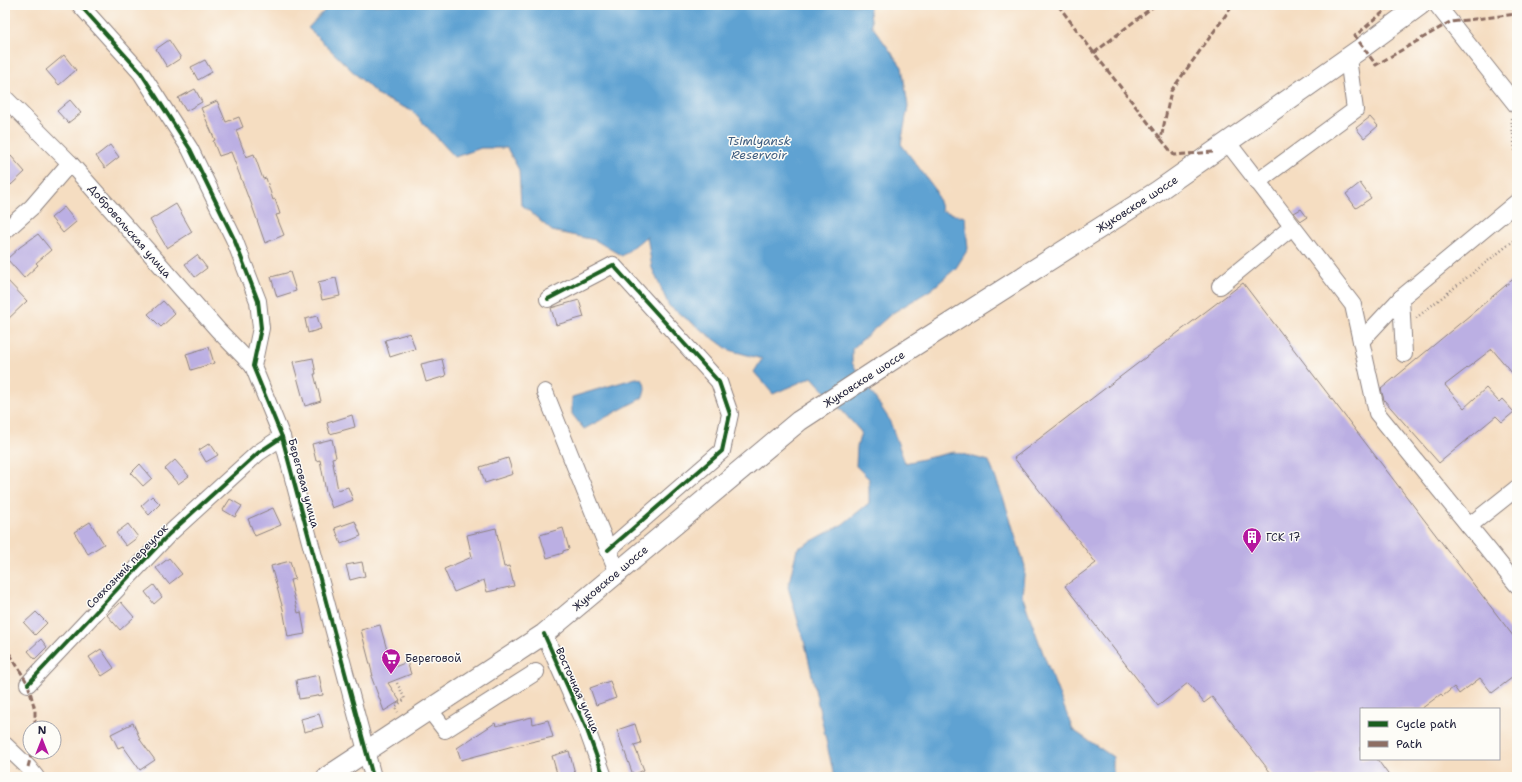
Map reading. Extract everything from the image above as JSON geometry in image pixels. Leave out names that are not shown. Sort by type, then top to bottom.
[{"type":"main road","name":"Жуковское шоссе","points":[[327,777],[544,634],[799,421],[1158,191],[1348,58],[1420,5]]},
{"type":"street","points":[[80,5],[141,73],[190,149],[234,239],[258,301],[261,328],[253,366]]},
{"type":"street","points":[[1436,5],[1512,100]]},
{"type":"street","points":[[1257,182],[1355,110],[1348,58]]},
{"type":"street","name":"Добровольская улица","points":[[5,98],[70,163],[218,330],[253,366]]},
{"type":"street","points":[[1228,142],[1352,305],[1378,413],[1517,585]]},
{"type":"street","points":[[5,231],[32,207],[70,163]]},
{"type":"street","points":[[1361,341],[1401,298],[1517,202]]},
{"type":"street","points":[[1220,286],[1292,227]]},
{"type":"street","points":[[548,299],[613,265],[719,382],[730,414],[722,451],[608,550]]},
{"type":"street","points":[[1401,298],[1404,354]]},
{"type":"street","name":"Береговая улица","points":[[253,366],[282,437],[373,777]]},
{"type":"street","points":[[545,392],[617,572]]},
{"type":"street","name":"Совхозный переулок","points":[[28,684],[169,534],[258,453],[282,437]]},
{"type":"street","points":[[1469,526],[1517,488]]},
{"type":"street","name":"Восточная улица","points":[[544,634],[587,730],[604,777]]},
{"type":"street","points":[[429,709],[445,730],[536,672]]},
{"type":"street","points":[[5,745],[28,767],[36,777]]},
{"type":"path","points":[[1512,100],[1517,165]]},
{"type":"path","points":[[1403,328],[1517,238]]},
{"type":"water","name":"Tsimlyansk Reservoir","points":[[330,5],[869,5],[872,26],[902,67],[908,106],[901,144],[935,189],[942,211],[965,217],[968,249],[956,268],[932,289],[891,314],[852,349],[852,363],[889,419],[905,463],[954,452],[989,461],[1004,500],[1025,566],[1022,595],[1073,730],[1113,757],[1113,777],[834,777],[806,648],[788,587],[797,549],[843,524],[869,503],[869,479],[856,466],[857,447],[861,432],[812,377],[773,394],[754,372],[762,359],[729,350],[669,306],[652,268],[647,236],[622,256],[595,240],[552,231],[521,204],[519,170],[507,148],[481,148],[455,157],[412,111],[379,96],[308,28]]},
{"type":"water","points":[[636,378],[642,379],[644,384],[645,391],[642,398],[584,429],[572,414],[572,397]]},
{"type":"building","points":[[169,40],[181,58],[167,67],[156,49]]},
{"type":"building","points":[[64,55],[76,70],[59,85],[46,70]]},
{"type":"building","points":[[205,60],[212,72],[198,80],[191,67]]},
{"type":"building","points":[[195,89],[202,102],[186,111],[178,98]]},
{"type":"building","points":[[70,100],[81,113],[68,123],[57,111]]},
{"type":"building","points":[[217,101],[226,122],[239,117],[243,127],[236,130],[246,157],[254,154],[263,179],[266,178],[273,200],[275,199],[280,214],[276,215],[284,235],[265,243],[231,152],[219,156],[213,141],[215,140],[201,108]]},
{"type":"building","points":[[1370,117],[1378,126],[1364,138],[1356,128]]},
{"type":"building","points":[[110,145],[119,157],[105,168],[96,156]]},
{"type":"building","points":[[11,156],[25,172],[11,185],[5,178],[5,161]]},
{"type":"building","points":[[1360,183],[1371,198],[1356,208],[1346,194]]},
{"type":"building","points":[[176,204],[192,232],[167,248],[150,220]]},
{"type":"building","points":[[64,207],[76,222],[63,233],[51,218]]},
{"type":"building","points":[[1301,209],[1307,217],[1301,221],[1294,213]]},
{"type":"building","points":[[38,234],[51,250],[36,263],[38,265],[24,278],[7,259]]},
{"type":"building","points":[[197,255],[207,268],[195,277],[185,264]]},
{"type":"building","points":[[290,272],[296,291],[277,297],[271,277]]},
{"type":"building","points":[[1517,276],[1517,379],[1492,349],[1445,385],[1464,408],[1486,388],[1499,402],[1502,399],[1514,412],[1502,422],[1496,416],[1439,463],[1384,400],[1381,389]]},
{"type":"building","points":[[5,278],[27,301],[5,322]]},
{"type":"building","points":[[336,278],[340,296],[322,300],[318,282]]},
{"type":"building","points":[[1243,283],[1517,641],[1517,674],[1492,693],[1480,678],[1459,694],[1454,687],[1443,696],[1441,694],[1422,708],[1360,708],[1360,760],[1378,760],[1390,777],[1274,777],[1212,697],[1204,703],[1188,683],[1158,706],[1065,586],[1096,563],[1014,458]]},
{"type":"building","points":[[579,300],[584,317],[556,325],[551,308]]},
{"type":"building","points":[[163,301],[175,314],[161,327],[148,314]]},
{"type":"building","points":[[317,316],[321,329],[308,333],[305,319]]},
{"type":"building","points":[[410,333],[415,349],[390,357],[385,340]]},
{"type":"building","points":[[209,347],[214,363],[191,370],[186,354]]},
{"type":"building","points":[[313,358],[316,374],[314,374],[321,401],[305,406],[293,362]]},
{"type":"building","points":[[442,359],[446,376],[426,382],[421,364]]},
{"type":"building","points":[[352,415],[355,427],[330,434],[327,423]]},
{"type":"building","points":[[332,439],[336,457],[332,458],[338,490],[348,487],[353,500],[332,508],[326,492],[320,460],[316,461],[312,444]]},
{"type":"building","points":[[210,443],[218,455],[206,462],[199,450]]},
{"type":"building","points":[[508,458],[513,474],[485,483],[480,467]]},
{"type":"building","points":[[175,460],[189,476],[178,484],[165,469]]},
{"type":"building","points":[[140,464],[152,478],[143,486],[131,473]]},
{"type":"building","points":[[152,496],[160,504],[149,515],[141,506]]},
{"type":"building","points":[[230,499],[242,506],[235,517],[223,510]]},
{"type":"building","points":[[273,508],[281,525],[255,536],[248,519]]},
{"type":"building","points":[[355,521],[361,536],[341,544],[335,528]]},
{"type":"building","points":[[90,522],[104,544],[88,554],[74,532]]},
{"type":"building","points":[[128,524],[138,537],[126,546],[116,533]]},
{"type":"building","points":[[496,528],[504,567],[509,566],[514,586],[487,592],[484,580],[454,592],[444,569],[472,557],[467,535]]},
{"type":"building","points":[[563,528],[569,549],[563,551],[563,553],[547,558],[540,535]]},
{"type":"building","points":[[169,558],[182,574],[169,584],[156,568]]},
{"type":"building","points":[[290,561],[295,579],[290,580],[298,613],[301,612],[305,634],[288,637],[283,609],[271,566]]},
{"type":"building","points":[[362,562],[365,576],[350,580],[346,565]]},
{"type":"building","points":[[154,585],[162,597],[154,604],[145,592]]},
{"type":"building","points":[[121,602],[134,617],[120,630],[107,615]]},
{"type":"building","points":[[36,612],[47,623],[35,635],[24,623]]},
{"type":"building","points":[[380,625],[392,668],[407,662],[411,674],[388,683],[400,701],[384,711],[371,676],[373,676],[361,630]]},
{"type":"building","points":[[41,639],[47,647],[35,659],[28,651]]},
{"type":"building","points":[[101,649],[114,668],[102,676],[89,657]]},
{"type":"building","points":[[319,675],[323,695],[299,699],[296,680]]},
{"type":"building","points":[[610,681],[616,698],[596,705],[590,688]]},
{"type":"building","points":[[319,714],[323,727],[304,732],[301,719]]},
{"type":"building","points":[[532,717],[533,724],[548,720],[553,737],[461,760],[457,748],[495,723],[496,726]]},
{"type":"building","points":[[133,723],[141,741],[155,760],[140,770],[123,746],[118,748],[111,734]]},
{"type":"building","points":[[635,724],[641,743],[634,745],[644,770],[633,775],[617,730]]},
{"type":"building","points":[[569,751],[576,777],[558,777],[552,756]]},
{"type":"marked path","points":[[1058,5],[1161,139]]},
{"type":"marked path","points":[[1094,53],[1155,5]]},
{"type":"marked path","points":[[1213,152],[1174,155],[1161,139],[1171,91],[1233,5]]},
{"type":"marked path","points":[[1390,5],[1355,36],[1376,65],[1450,22],[1517,14]]},
{"type":"marked path","points":[[5,646],[28,684],[35,710],[35,720]]},
{"type":"marked path","points":[[28,767],[30,760]]},
{"type":"cycle path","points":[[80,5],[141,73],[190,149],[234,239],[258,301],[261,328],[253,366],[282,437],[373,777]]},
{"type":"cycle path","points":[[548,299],[613,265],[719,382],[730,414],[722,451],[608,550]]},
{"type":"cycle path","points":[[28,684],[169,534],[258,453],[282,437]]},
{"type":"cycle path","points":[[544,634],[587,730],[604,777]]},
{"type":"place","name":"ГСК 17","points":[[1252,554]]},
{"type":"place","name":"Береговой","points":[[391,675]]}]
